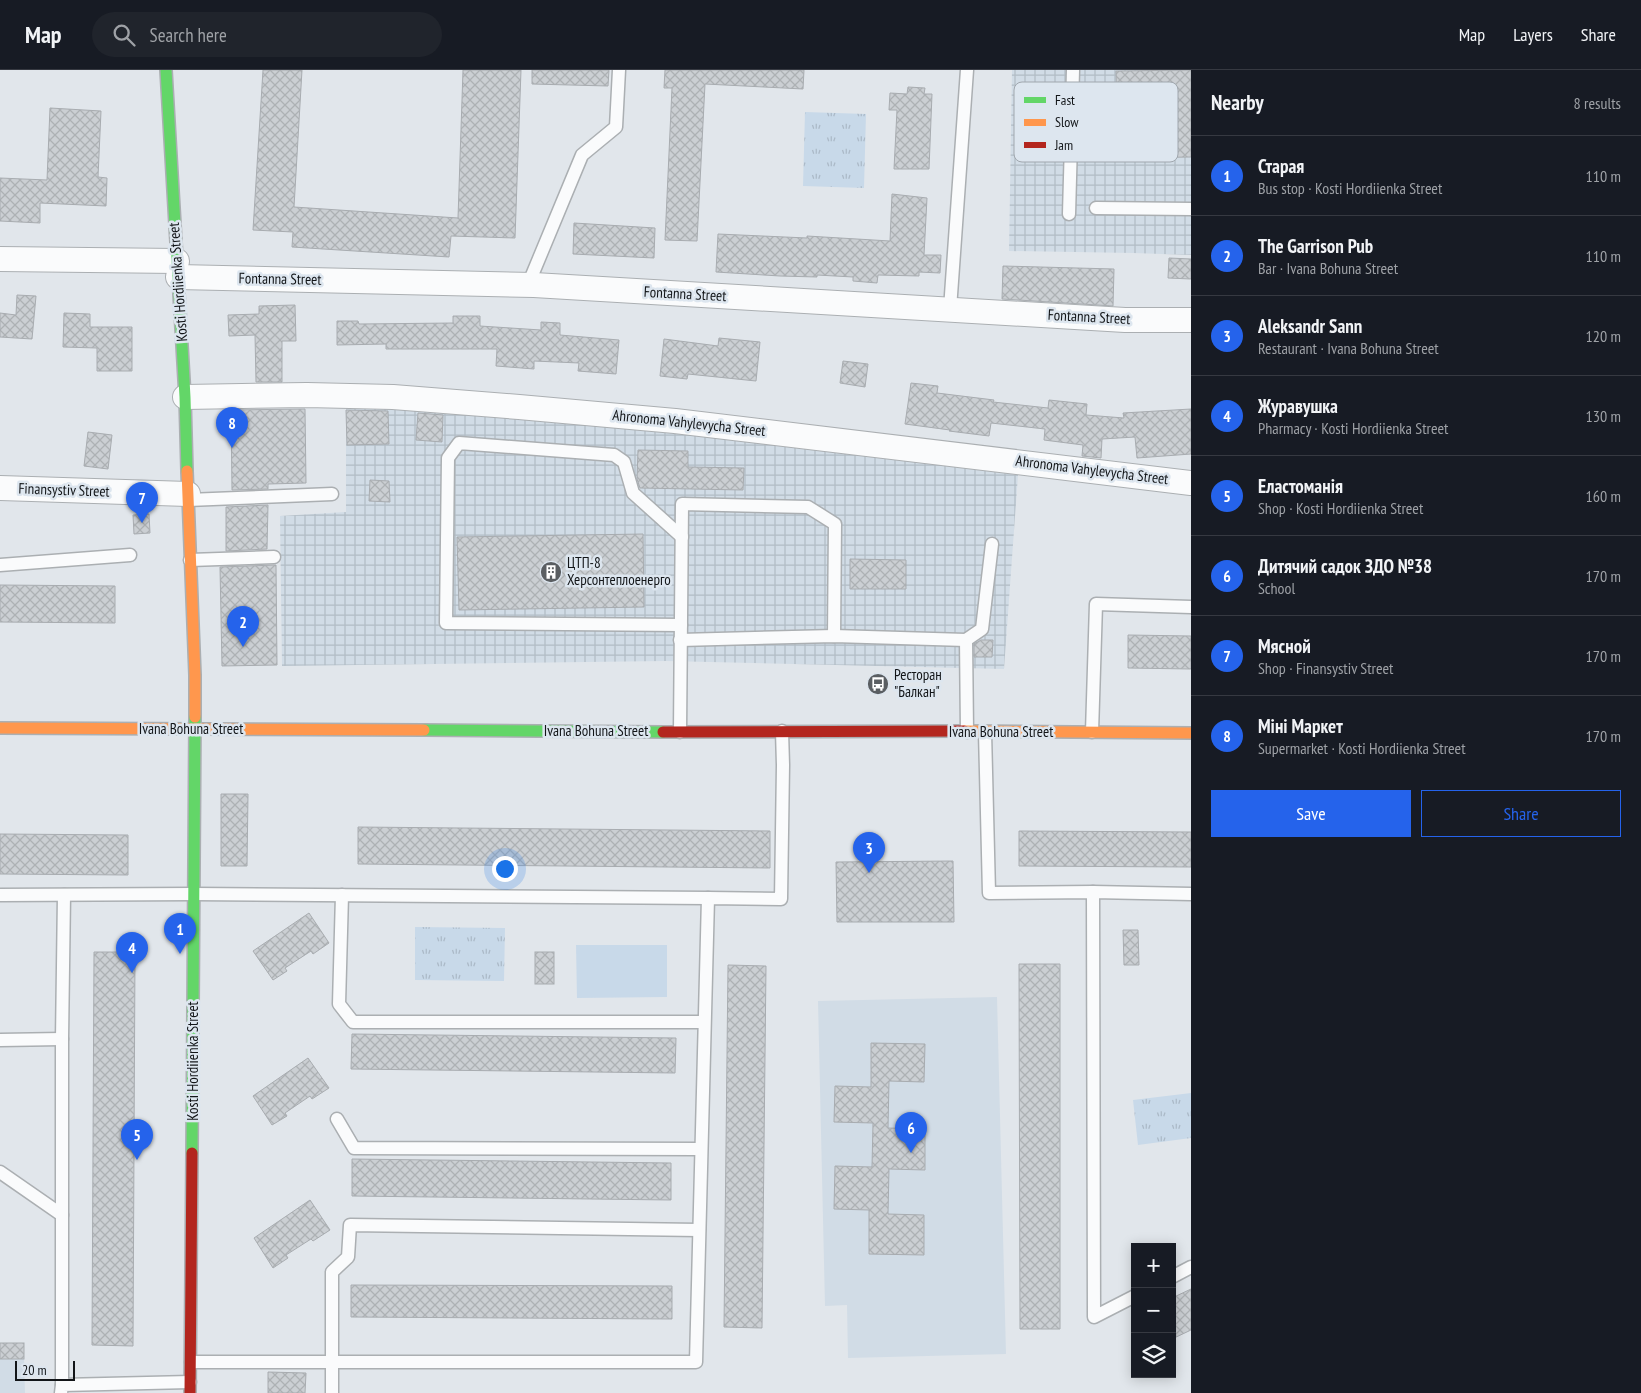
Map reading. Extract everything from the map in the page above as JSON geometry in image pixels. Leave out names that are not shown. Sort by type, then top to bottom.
[{"type":"street","name":"Kosti Hordiienka Street","points":[[166,70],[186,397],[196,729],[190,1388]]},
{"type":"street","name":"Fontanna Street","points":[[0,259],[528,285],[1125,320],[1191,320]]},
{"type":"street","name":"Ahronoma Vahylevycha Street","points":[[186,397],[393,397],[675,420],[1191,483]]},
{"type":"street","name":"Finansystiv Street","points":[[0,488],[188,497]]},
{"type":"street","name":"Ivana Bohuna Street","points":[[0,728],[1191,733]]},
{"type":"lane","points":[[528,285],[582,155],[616,127],[619,70]]},
{"type":"lane","points":[[950,309],[967,70]]},
{"type":"lane","points":[[1069,214],[1070,162]]},
{"type":"lane","points":[[1096,208],[1191,209]]},
{"type":"lane","points":[[681,624],[446,623],[448,458],[459,443],[614,454],[624,462],[633,493],[682,537]]},
{"type":"lane","points":[[188,497],[332,494]]},
{"type":"lane","points":[[680,732],[682,504],[808,508],[835,524],[834,636]]},
{"type":"lane","points":[[680,640],[834,636],[966,640],[982,629],[992,544]]},
{"type":"lane","points":[[0,565],[130,555]]},
{"type":"lane","points":[[190,560],[274,556]]},
{"type":"lane","points":[[1092,732],[1096,604],[1191,607]]},
{"type":"lane","points":[[966,640],[966,732]]},
{"type":"lane","points":[[0,895],[194,894],[781,898],[782,731]]},
{"type":"lane","points":[[985,732],[989,893],[1093,892],[1191,894]]},
{"type":"lane","points":[[1093,892],[1094,1317],[1131,1298]]},
{"type":"lane","points":[[64,895],[62,1389],[190,1388]]},
{"type":"lane","points":[[342,895],[339,1004],[353,1022],[704,1022]]},
{"type":"lane","points":[[191,1362],[696,1362],[708,898]]},
{"type":"lane","points":[[0,1040],[62,1039]]},
{"type":"lane","points":[[337,1120],[354,1148],[702,1149]]},
{"type":"lane","points":[[0,1172],[62,1215]]},
{"type":"lane","points":[[332,1393],[332,1272],[348,1257],[350,1225],[700,1230]]},
{"type":"lane","points":[[1176,1274],[1191,1267]]},
{"type":"shaded area","points":[[1012,70],[1191,70],[1191,255],[1009,251]]},
{"type":"shaded area","points":[[346,404],[641,427],[1018,475],[1004,669],[666,661],[282,666],[280,516],[346,512]]},
{"type":"shaded area","points":[[997,997],[1006,1354],[848,1358],[847,1305],[825,1306],[818,1001]]},
{"type":"shaded area","points":[[0,1359],[24,1359],[25,1393],[0,1393]]},
{"type":"green space","points":[[805,112],[866,114],[864,188],[803,186]]},
{"type":"green space","points":[[415,927],[505,928],[504,981],[415,980]]},
{"type":"green space","points":[[576,945],[667,945],[667,997],[577,998]]},
{"type":"green space","points":[[1191,1093],[1191,1138],[1138,1145],[1133,1100]]},
{"type":"building","points":[[263,70],[302,70],[294,207],[458,218],[463,70],[521,70],[515,238],[451,236],[449,257],[292,247],[293,232],[253,230]]},
{"type":"building","points":[[532,70],[609,70],[608,86],[532,84]]},
{"type":"building","points":[[665,70],[804,70],[803,89],[705,84],[697,241],[665,240],[672,88],[664,88]]},
{"type":"building","points":[[1191,70],[1191,157],[1178,157],[1178,82],[1116,82],[1116,71]]},
{"type":"building","points":[[908,87],[925,88],[924,94],[932,94],[929,169],[894,169],[897,110],[889,110],[890,93],[907,94]]},
{"type":"building","points":[[50,108],[101,111],[98,177],[107,178],[106,206],[40,203],[40,223],[0,221],[0,178],[47,180]]},
{"type":"building","points":[[892,194],[927,198],[924,255],[941,255],[940,273],[919,272],[919,276],[878,275],[877,283],[853,281],[853,277],[817,275],[817,277],[780,276],[716,272],[718,234],[807,238],[807,236],[890,241]]},
{"type":"building","points":[[574,223],[655,228],[654,258],[573,254]]},
{"type":"building","points":[[1169,258],[1191,259],[1191,279],[1168,278]]},
{"type":"building","points":[[1003,266],[1114,269],[1113,306],[1002,299]]},
{"type":"building","points":[[17,295],[36,296],[32,339],[0,337],[0,313],[16,315]]},
{"type":"building","points":[[295,305],[296,341],[282,341],[282,382],[256,382],[255,335],[229,336],[228,315],[259,314],[259,306]]},
{"type":"building","points":[[64,313],[90,314],[90,327],[132,327],[132,371],[97,371],[97,348],[63,347]]},
{"type":"building","points":[[453,316],[480,316],[480,326],[541,330],[541,322],[560,323],[560,335],[619,340],[616,374],[578,371],[579,363],[534,361],[534,369],[496,366],[497,349],[386,349],[386,344],[337,345],[337,321],[358,321],[359,324],[453,323]]},
{"type":"building","points":[[719,338],[760,342],[756,381],[688,374],[687,379],[660,376],[664,339],[718,346]]},
{"type":"building","points":[[843,361],[868,364],[865,387],[840,383]]},
{"type":"building","points":[[911,383],[938,386],[937,393],[994,400],[993,402],[1048,408],[1049,400],[1087,404],[1086,415],[1124,418],[1123,413],[1191,409],[1191,454],[1137,458],[1135,437],[1102,439],[1101,458],[1082,456],[1083,445],[1044,440],[1045,429],[991,423],[989,436],[905,424]]},
{"type":"building","points":[[305,409],[306,483],[268,484],[268,489],[232,490],[231,410]]},
{"type":"building","points":[[346,410],[388,411],[389,444],[347,445]]},
{"type":"building","points":[[418,413],[443,415],[442,442],[416,440]]},
{"type":"building","points":[[88,432],[112,435],[108,469],[84,466]]},
{"type":"building","points":[[638,450],[688,451],[688,467],[744,468],[743,490],[640,488],[637,479]]},
{"type":"building","points":[[370,480],[389,481],[390,502],[369,501]]},
{"type":"building","points":[[268,505],[267,549],[226,551],[226,507]]},
{"type":"building","points":[[149,514],[150,533],[134,534],[133,515]]},
{"type":"building","name":"ЦТП-8 Херсонтеплоенерго","points":[[643,534],[644,607],[459,610],[457,537]]},
{"type":"building","points":[[850,559],[906,560],[906,589],[850,589]]},
{"type":"building","points":[[276,565],[277,665],[222,666],[220,567]]},
{"type":"building","points":[[0,585],[115,586],[115,623],[0,622]]},
{"type":"building","points":[[1128,635],[1191,636],[1191,669],[1128,668]]},
{"type":"building","points":[[981,640],[993,640],[992,657],[974,657],[974,644]]},
{"type":"building","points":[[221,794],[248,794],[247,866],[221,866]]},
{"type":"building","points":[[358,827],[770,831],[770,868],[358,864]]},
{"type":"building","points":[[1019,831],[1191,832],[1191,867],[1019,866]]},
{"type":"building","points":[[0,834],[128,835],[128,875],[0,874]]},
{"type":"building","points":[[953,861],[954,922],[837,922],[836,862]]},
{"type":"building","points":[[309,913],[329,943],[313,954],[311,951],[285,968],[287,971],[273,980],[253,951]]},
{"type":"building","points":[[1123,930],[1138,930],[1139,965],[1124,965]]},
{"type":"building","points":[[94,952],[135,952],[133,1346],[92,1345]]},
{"type":"building","points":[[535,952],[554,952],[554,984],[535,984]]},
{"type":"building","points":[[1019,964],[1060,964],[1060,1329],[1020,1329]]},
{"type":"building","points":[[728,965],[766,966],[762,1328],[724,1327]]},
{"type":"building","points":[[352,1034],[676,1038],[675,1073],[351,1069]]},
{"type":"building","points":[[871,1043],[925,1044],[924,1082],[889,1081],[888,1128],[925,1129],[925,1170],[889,1169],[888,1214],[924,1215],[924,1255],[869,1254],[869,1210],[834,1209],[835,1166],[872,1167],[873,1123],[834,1122],[835,1086],[871,1087]]},
{"type":"building","points":[[308,1058],[329,1088],[312,1099],[310,1096],[285,1113],[287,1116],[272,1125],[253,1096]]},
{"type":"building","points":[[352,1159],[671,1163],[671,1200],[352,1196]]},
{"type":"building","points":[[310,1200],[330,1230],[313,1241],[311,1239],[286,1255],[288,1258],[273,1268],[254,1238]]},
{"type":"building","points":[[351,1285],[672,1286],[672,1319],[351,1317]]},
{"type":"building","points":[[1191,1289],[1191,1330],[1176,1337],[1176,1333],[1176,1296]]},
{"type":"building","points":[[0,1343],[24,1343],[24,1359],[0,1359]]},
{"type":"building","points":[[268,1372],[306,1373],[305,1393],[268,1393]]},
{"type":"traffic: fast","points":[[166,70],[185,397],[187,471]]},
{"type":"traffic: fast","points":[[192,1153],[195,717]]},
{"type":"traffic: fast","points":[[424,730],[663,732]]},
{"type":"traffic: slow","points":[[187,471],[195,717]]},
{"type":"traffic: slow","points":[[0,728],[424,730]]},
{"type":"traffic: slow","points":[[964,731],[1191,733]]},
{"type":"traffic: jam","points":[[663,732],[964,731]]},
{"type":"traffic: jam","points":[[190,1393],[192,1153]]},
{"type":"place","name":"Міні Маркет","points":[[232,448]]},
{"type":"place","name":"Мясной","points":[[142,523]]},
{"type":"place","name":"ЦТП-8 Херсонтеплоенерго","points":[[551,572]]},
{"type":"place","name":"The Garrison Pub","points":[[243,647]]},
{"type":"place","name":"Ресторан \"Балкан\"","points":[[878,684]]},
{"type":"place","name":"Aleksandr Sann","points":[[869,873]]},
{"type":"place","name":"Старая","points":[[180,954]]},
{"type":"place","name":"Журавушка","points":[[132,973]]},
{"type":"place","name":"Дитячий садок ЗДО №38","points":[[911,1153]]},
{"type":"place","name":"Еластоманія","points":[[137,1160]]}]
